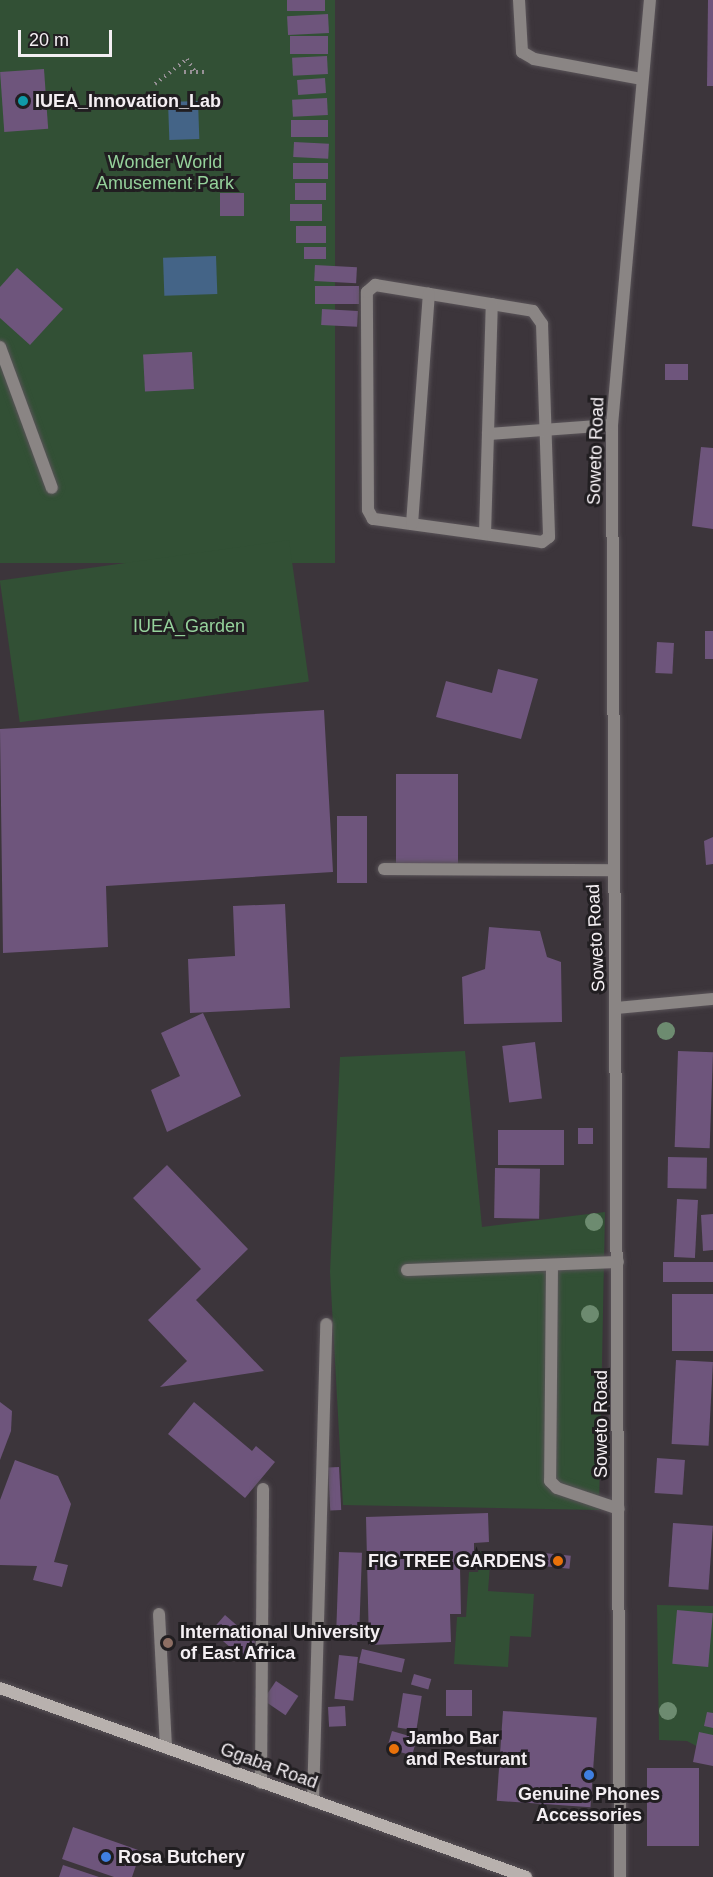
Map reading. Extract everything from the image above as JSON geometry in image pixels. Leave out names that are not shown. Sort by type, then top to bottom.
[{"type":"main road","name":"Ggaba Road","points":[[0,1688],[526,1877]]},
{"type":"street","points":[[519,0],[522,52],[534,59],[642,79]]},
{"type":"street","name":"Soweto Road","points":[[620,1877],[617,1008],[611,870],[612,425],[650,0]]},
{"type":"street","points":[[375,285],[429,294],[533,311],[542,324],[549,537],[542,542],[373,519],[368,510],[367,292],[375,285]]},
{"type":"street","points":[[412,524],[429,294]]},
{"type":"street","points":[[485,534],[492,304]]},
{"type":"street","points":[[0,347],[52,488]]},
{"type":"street","points":[[488,434],[545,428],[612,425]]},
{"type":"street","points":[[384,869],[611,870]]},
{"type":"street","points":[[617,1008],[713,999]]},
{"type":"street","points":[[407,1270],[618,1262]]},
{"type":"street","points":[[552,1265],[550,1481],[557,1488],[619,1509]]},
{"type":"street","points":[[313,1801],[326,1324]]},
{"type":"street","points":[[261,1783],[262,1489]]},
{"type":"street","points":[[159,1614],[166,1748]]},
{"type":"path","points":[[156,84],[187,59],[195,72]]},
{"type":"path","points":[[184,72],[207,72]]},
{"type":"green space","name":"Wonder World Amusement Park","points":[[0,0],[335,0],[335,563],[0,563]]},
{"type":"green space","name":"IUEA_Garden","points":[[289,540],[309,682],[20,722],[0,581]]},
{"type":"green space","points":[[465,1051],[482,1227],[605,1212],[599,1510],[343,1505],[330,1272],[340,1057]]},
{"type":"green space","points":[[480,1551],[491,1552],[488,1591],[534,1594],[531,1637],[510,1636],[508,1667],[454,1664],[457,1617],[466,1617],[469,1572],[478,1572]]},
{"type":"green space","points":[[657,1605],[713,1606],[713,1755],[687,1741],[659,1740]]},
{"type":"water","points":[[198,101],[199,139],[169,140],[168,102]]},
{"type":"water","points":[[216,256],[217,294],[164,296],[163,258]]},
{"type":"building","points":[[287,0],[325,0],[325,11],[287,11]]},
{"type":"building","points":[[708,0],[713,0],[713,86],[707,86]]},
{"type":"building","points":[[328,14],[329,33],[288,35],[287,16]]},
{"type":"building","points":[[290,36],[328,36],[328,54],[290,54]]},
{"type":"building","points":[[327,56],[328,74],[293,76],[292,58]]},
{"type":"building","name":"IUEA_Innovation_Lab","points":[[44,69],[48,129],[4,132],[0,72]]},
{"type":"building","points":[[325,78],[326,93],[298,95],[297,80]]},
{"type":"building","points":[[327,98],[328,115],[293,117],[292,100]]},
{"type":"building","points":[[291,120],[328,120],[328,137],[291,137]]},
{"type":"building","points":[[294,142],[329,144],[328,159],[293,157]]},
{"type":"building","points":[[293,163],[328,163],[328,179],[293,179]]},
{"type":"building","points":[[295,183],[326,183],[326,200],[295,200]]},
{"type":"building","points":[[220,193],[244,193],[244,216],[220,216]]},
{"type":"building","points":[[290,204],[322,204],[322,221],[290,221]]},
{"type":"building","points":[[296,226],[326,226],[326,243],[296,243]]},
{"type":"building","points":[[304,247],[326,247],[326,259],[304,259]]},
{"type":"building","points":[[315,265],[357,267],[356,283],[314,281]]},
{"type":"building","points":[[17,268],[63,309],[30,345],[0,318],[0,287]]},
{"type":"building","points":[[315,286],[359,286],[359,304],[315,304]]},
{"type":"building","points":[[322,309],[358,311],[357,327],[321,325]]},
{"type":"building","points":[[192,352],[194,389],[145,392],[143,355]]},
{"type":"building","points":[[665,364],[688,364],[688,380],[665,380]]},
{"type":"building","points":[[701,447],[713,448],[713,529],[692,526]]},
{"type":"building","points":[[705,631],[713,631],[713,659],[705,659]]},
{"type":"building","points":[[657,642],[674,643],[672,674],[655,673]]},
{"type":"building","points":[[498,669],[538,679],[521,739],[436,717],[446,681],[492,693]]},
{"type":"building","points":[[324,710],[333,872],[106,886],[108,947],[3,953],[0,729]]},
{"type":"building","points":[[396,774],[458,774],[458,864],[396,864]]},
{"type":"building","points":[[337,816],[367,816],[367,883],[337,883]]},
{"type":"building","points":[[713,837],[713,864],[706,865],[704,841]]},
{"type":"building","points":[[285,904],[290,1008],[190,1013],[188,959],[235,956],[233,906]]},
{"type":"building","points":[[489,927],[540,931],[547,957],[561,962],[562,1022],[464,1024],[462,977],[485,969]]},
{"type":"building","points":[[203,1013],[241,1096],[167,1132],[151,1090],[180,1076],[161,1033]]},
{"type":"building","points":[[535,1042],[542,1099],[509,1103],[502,1046]]},
{"type":"building","points":[[678,1051],[713,1052],[710,1148],[675,1147]]},
{"type":"building","points":[[578,1128],[593,1128],[593,1144],[578,1144]]},
{"type":"building","points":[[498,1130],[564,1130],[564,1165],[498,1165]]},
{"type":"building","points":[[668,1157],[707,1158],[706,1189],[667,1188]]},
{"type":"building","points":[[167,1165],[248,1249],[196,1300],[264,1371],[160,1387],[187,1361],[148,1320],[201,1269],[133,1198]]},
{"type":"building","points":[[495,1168],[540,1169],[539,1219],[494,1218]]},
{"type":"building","points":[[677,1199],[698,1200],[695,1258],[674,1257]]},
{"type":"building","points":[[713,1214],[713,1250],[703,1251],[701,1215]]},
{"type":"building","points":[[663,1262],[713,1262],[713,1282],[663,1282]]},
{"type":"building","points":[[672,1294],[713,1294],[713,1351],[672,1351]]},
{"type":"building","points":[[676,1360],[713,1362],[709,1446],[672,1444]]},
{"type":"building","points":[[0,1402],[12,1411],[11,1431],[0,1460]]},
{"type":"building","points":[[194,1402],[252,1451],[256,1446],[275,1462],[245,1498],[168,1434]]},
{"type":"building","points":[[657,1458],[685,1460],[682,1495],[655,1493]]},
{"type":"building","points":[[15,1460],[58,1476],[71,1504],[54,1562],[68,1565],[62,1587],[33,1580],[37,1566],[0,1565],[0,1500]]},
{"type":"building","points":[[339,1467],[341,1510],[330,1511],[328,1468]]},
{"type":"building","points":[[488,1513],[489,1542],[474,1543],[474,1566],[460,1567],[461,1614],[450,1614],[451,1642],[369,1645],[366,1517]]},
{"type":"building","points":[[673,1523],[713,1526],[708,1590],[669,1587]]},
{"type":"building","points":[[339,1552],[362,1553],[359,1639],[336,1638]]},
{"type":"building","points":[[534,1552],[571,1556],[569,1569],[533,1565]]},
{"type":"building","points":[[677,1610],[713,1613],[708,1667],[672,1664]]},
{"type":"building","points":[[225,1615],[258,1644],[244,1660],[211,1631]]},
{"type":"building","points":[[362,1649],[405,1659],[402,1673],[359,1663]]},
{"type":"building","points":[[339,1655],[358,1657],[353,1701],[334,1699]]},
{"type":"building","points":[[414,1674],[431,1679],[428,1690],[411,1685]]},
{"type":"building","points":[[276,1681],[298,1696],[286,1715],[263,1700]]},
{"type":"building","points":[[446,1690],[472,1690],[472,1716],[446,1716]]},
{"type":"building","points":[[403,1693],[422,1696],[416,1731],[398,1728]]},
{"type":"building","points":[[345,1706],[346,1726],[329,1727],[328,1707]]},
{"type":"building","points":[[503,1711],[597,1718],[590,1807],[497,1801]]},
{"type":"building","points":[[707,1712],[713,1713],[713,1728],[704,1726]]},
{"type":"building","points":[[392,1731],[417,1738],[412,1755],[387,1748]]},
{"type":"building","points":[[699,1732],[713,1735],[713,1766],[693,1762]]},
{"type":"building","points":[[647,1768],[699,1768],[699,1846],[647,1846]]},
{"type":"building","points":[[73,1827],[141,1851],[132,1877],[114,1877],[62,1859]]},
{"type":"building","points":[[63,1865],[99,1877],[59,1877]]},
{"type":"place","name":"IUEA_Innovation_Lab","points":[[23,101]]},
{"type":"place","name":"FIG TREE GARDENS","points":[[558,1561]]},
{"type":"place","name":"International University of East Africa","points":[[168,1643]]},
{"type":"place","name":"Jambo Bar and Resturant","points":[[394,1749]]},
{"type":"place","name":"Genuine Phones Accessories","points":[[589,1775]]},
{"type":"place","name":"Rosa Butchery","points":[[106,1857]]}]
